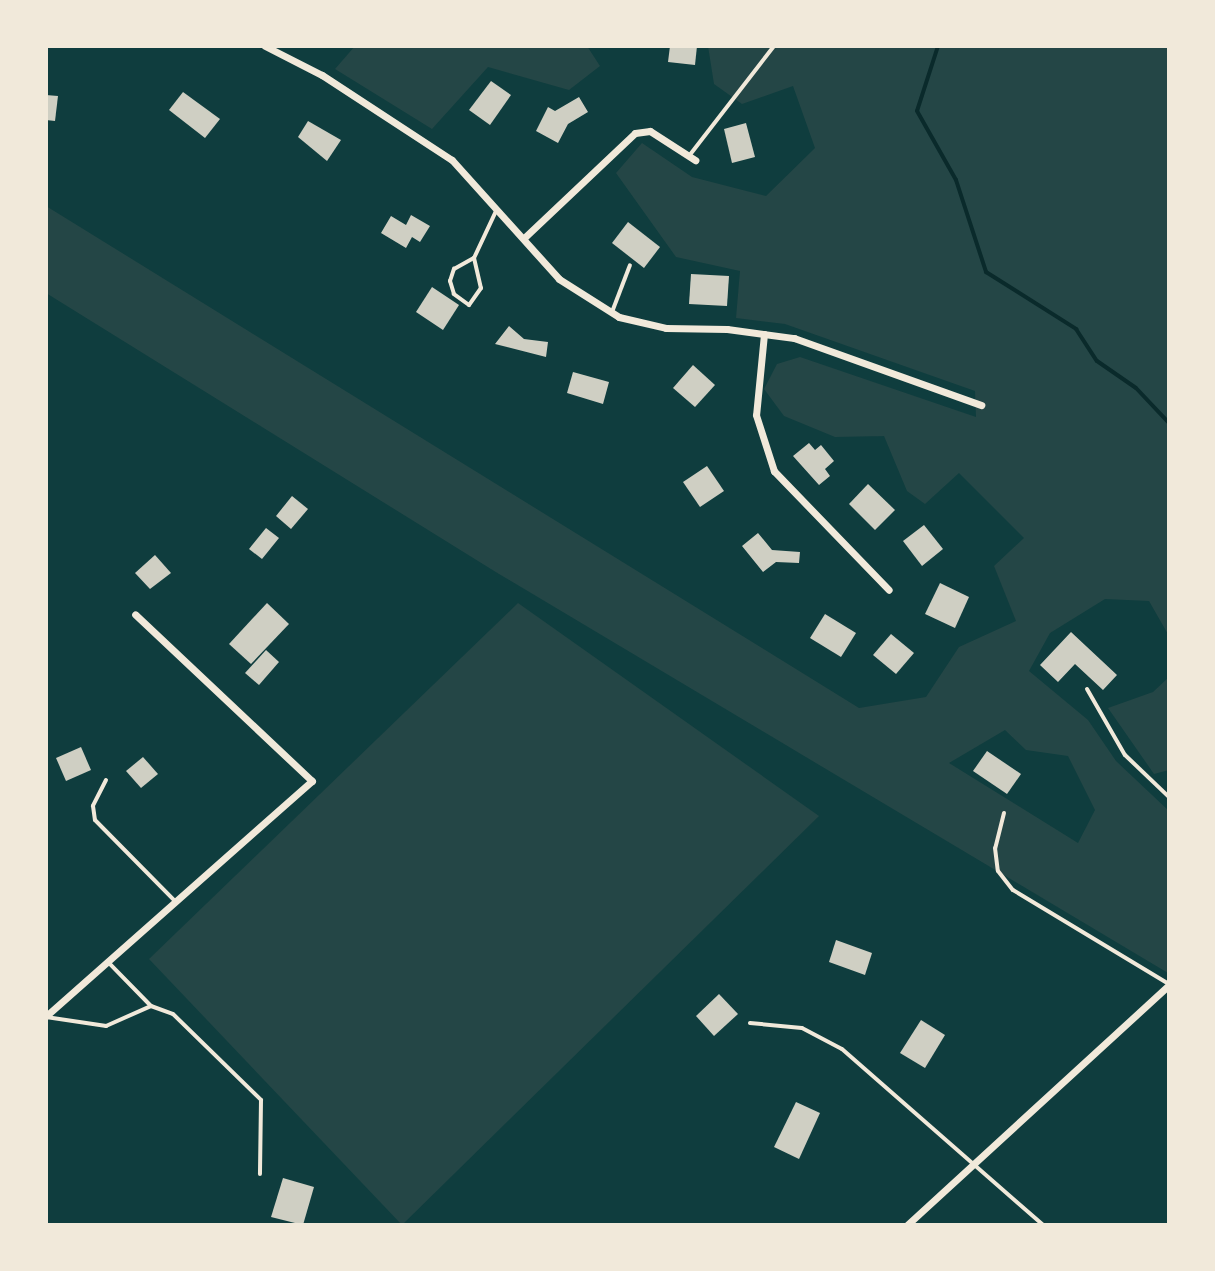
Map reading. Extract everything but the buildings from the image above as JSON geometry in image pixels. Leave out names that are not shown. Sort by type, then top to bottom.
[{"type":"street","points":[[265,46],[421,137],[475,180],[559,279],[611,314],[666,328],[764,334],[823,348],[981,405]]},
{"type":"street","points":[[525,237],[635,133],[650,131],[692,158]]},
{"type":"street","points":[[764,334],[756,415],[774,471],[889,590]]},
{"type":"street","points":[[46,1016],[312,781],[135,614]]},
{"type":"street","points":[[907,1225],[1169,984]]},
{"type":"lane","points":[[692,158],[774,46]]},
{"type":"lane","points":[[474,258],[481,288],[469,305],[454,294],[450,281],[454,269],[474,258],[498,207]]},
{"type":"lane","points":[[611,314],[630,265]]},
{"type":"lane","points":[[1087,689],[1125,755],[1169,797]]},
{"type":"lane","points":[[106,780],[93,806],[95,820],[176,903]]},
{"type":"lane","points":[[1004,813],[995,848],[998,871],[1013,890],[1169,984]]},
{"type":"lane","points":[[109,963],[151,1006],[173,1014],[261,1100],[260,1174]]},
{"type":"lane","points":[[46,1016],[106,1026],[151,1006]]},
{"type":"lane","points":[[750,1023],[802,1028],[842,1049],[976,1162],[1043,1225]]},
{"type":"shaded area","points":[[355,46],[587,46],[600,66],[569,90],[488,67],[432,129],[335,69]]},
{"type":"shaded area","points":[[708,46],[1169,46],[1169,636],[1149,601],[1105,599],[1050,633],[1029,671],[1088,720],[1116,761],[1169,811],[1168,973],[499,574],[46,293],[46,206],[859,708],[926,697],[959,647],[1016,621],[994,566],[1024,538],[959,473],[925,504],[907,491],[884,436],[835,437],[784,416],[764,389],[777,364],[800,357],[976,417],[975,391],[785,324],[736,318],[740,271],[676,257],[616,173],[642,143],[692,177],[766,196],[815,148],[793,86],[742,104],[714,84]],"holes":[[[1005,730],[1026,750],[1068,756],[1095,810],[1078,843],[949,763]]]},
{"type":"shaded area","points":[[518,603],[819,816],[402,1225],[149,959]]},
{"type":"shaded area","points":[[1169,677],[1169,770],[1154,774],[1108,708],[1153,692]]},
{"type":"waterway","points":[[938,46],[917,111],[956,180],[986,272],[1076,329],[1097,361],[1136,388],[1169,423]]}]
